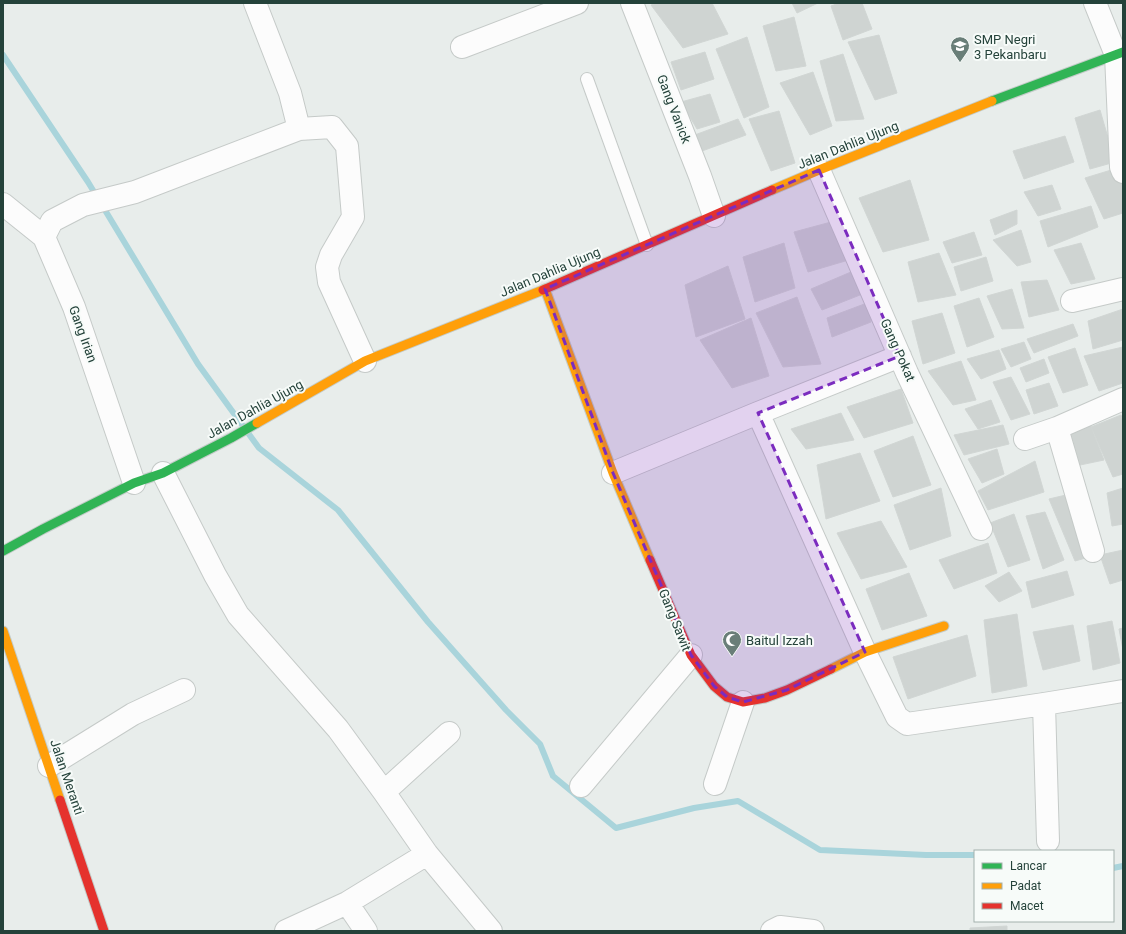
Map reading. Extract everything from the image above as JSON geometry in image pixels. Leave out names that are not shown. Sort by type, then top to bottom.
[{"type":"main road","name":"Jalan Dahlia Ujung","points":[[3,551],[134,483],[163,474],[231,438],[365,361],[545,288],[819,170],[979,106],[1119,54]]},
{"type":"main road","name":"Gang Sawit","points":[[545,288],[613,473],[691,655]]},
{"type":"main road","points":[[691,655],[714,686],[727,697],[743,702],[765,698],[787,690],[865,652],[944,626]]},
{"type":"main road","name":"Jalan Meranti","points":[[3,631],[50,766],[104,931]]},
{"type":"street","points":[[255,3],[290,93],[299,129]]},
{"type":"street","points":[[462,47],[577,3]]},
{"type":"street","name":"Gang Vanick","points":[[632,3],[700,176],[714,216]]},
{"type":"street","points":[[1095,3],[1119,54],[1121,167],[1123,172]]},
{"type":"street","points":[[44,237],[52,221],[83,205],[135,192],[299,129],[332,127],[347,146],[353,217],[331,255],[327,267],[330,282],[365,361]]},
{"type":"street","name":"Gang Pokat","points":[[819,170],[900,356],[982,529]]},
{"type":"street","name":"Gang Irian","points":[[3,204],[44,237],[74,307],[134,483]]},
{"type":"street","points":[[1072,301],[1123,289]]},
{"type":"street","points":[[613,473],[900,356]]},
{"type":"street","points":[[1025,439],[1057,428],[1123,399]]},
{"type":"street","points":[[758,413],[865,652],[897,717],[908,724],[1123,691]]},
{"type":"street","points":[[1057,428],[1093,551]]},
{"type":"street","points":[[163,474],[215,575],[238,615],[338,729],[427,854],[491,931]]},
{"type":"street","name":"Gang Sawit","points":[[582,786],[691,655]]},
{"type":"street","points":[[50,766],[133,714],[184,690]]},
{"type":"street","points":[[715,784],[743,702]]},
{"type":"street","points":[[1044,704],[1048,841]]},
{"type":"street","points":[[384,792],[448,733]]},
{"type":"street","points":[[286,931],[347,903],[427,854]]},
{"type":"street","points":[[347,903],[366,931]]},
{"type":"street","points":[[772,931],[780,927],[813,931]]},
{"type":"lane","points":[[587,79],[646,245]]},
{"type":"highlighted area","points":[[819,170],[900,356],[758,413],[865,652],[787,690],[743,702],[727,697],[714,686],[691,655],[613,473],[545,289]]},
{"type":"building","points":[[657,3],[712,3],[728,34],[683,48],[651,5]]},
{"type":"building","points":[[792,3],[818,3],[797,13]]},
{"type":"building","points":[[839,3],[862,3],[872,29],[843,40],[831,6]]},
{"type":"building","points":[[794,17],[806,66],[776,71],[763,26]]},
{"type":"building","points":[[879,35],[897,93],[875,100],[848,42]]},
{"type":"building","points":[[747,37],[769,107],[744,118],[716,49]]},
{"type":"building","points":[[705,52],[714,79],[681,90],[671,62]]},
{"type":"building","points":[[843,54],[864,119],[836,121],[820,61]]},
{"type":"building","points":[[813,72],[832,126],[810,135],[780,83]]},
{"type":"building","points":[[710,94],[720,122],[697,129],[681,102]]},
{"type":"building","points":[[1100,110],[1115,162],[1090,169],[1075,118]]},
{"type":"building","points":[[779,111],[795,163],[771,171],[749,119]]},
{"type":"building","points":[[738,119],[746,135],[702,151],[692,136]]},
{"type":"building","points":[[1065,136],[1074,162],[1024,179],[1013,151]]},
{"type":"building","points":[[1121,167],[1123,177],[1123,213],[1104,219],[1085,178]]},
{"type":"building","points":[[910,180],[929,240],[883,252],[859,198]]},
{"type":"building","points":[[1052,185],[1061,209],[1038,216],[1024,192]]},
{"type":"building","points":[[1091,206],[1098,227],[1048,247],[1040,221]]},
{"type":"building","points":[[1017,210],[1017,224],[995,235],[990,220]]},
{"type":"building","points":[[831,222],[852,259],[808,272],[794,232]]},
{"type":"building","points":[[1021,230],[1031,262],[1017,266],[993,240]]},
{"type":"building","points":[[974,232],[982,255],[952,263],[943,242]]},
{"type":"building","points":[[784,243],[795,288],[755,302],[743,257]]},
{"type":"building","points":[[1081,243],[1095,279],[1071,284],[1054,250]]},
{"type":"building","points":[[939,253],[956,295],[918,302],[908,262]]},
{"type":"building","points":[[986,257],[993,281],[961,291],[954,267]]},
{"type":"building","points":[[728,266],[745,319],[696,337],[685,285]]},
{"type":"building","points":[[858,269],[865,293],[822,310],[811,289]]},
{"type":"building","points":[[1047,280],[1059,310],[1029,317],[1021,282]]},
{"type":"building","points":[[1012,289],[1024,328],[1002,329],[987,296]]},
{"type":"building","points":[[797,297],[821,364],[783,367],[756,313]]},
{"type":"building","points":[[979,298],[994,337],[967,347],[954,306]]},
{"type":"building","points":[[867,303],[871,322],[832,337],[827,318]]},
{"type":"building","points":[[1123,309],[1123,340],[1093,349],[1088,321]]},
{"type":"building","points":[[942,313],[955,353],[923,364],[912,321]]},
{"type":"building","points":[[751,318],[769,376],[732,388],[700,340]]},
{"type":"building","points":[[1073,324],[1078,336],[1034,353],[1027,339]]},
{"type":"building","points":[[1024,342],[1031,359],[1011,367],[1001,349]]},
{"type":"building","points":[[1123,347],[1123,383],[1099,391],[1084,356]]},
{"type":"building","points":[[1075,348],[1088,385],[1063,393],[1048,357]]},
{"type":"building","points":[[999,350],[1006,369],[981,379],[967,359]]},
{"type":"building","points":[[1044,359],[1049,373],[1026,382],[1020,368]]},
{"type":"building","points":[[961,361],[976,400],[953,405],[928,371]]},
{"type":"building","points":[[1011,377],[1030,414],[1011,420],[993,382]]},
{"type":"building","points":[[1049,383],[1058,406],[1034,414],[1026,390]]},
{"type":"building","points":[[901,389],[913,423],[864,438],[847,407]]},
{"type":"building","points":[[991,400],[1000,422],[978,429],[965,409]]},
{"type":"building","points":[[841,413],[854,440],[806,449],[791,429]]},
{"type":"building","points":[[1121,415],[1123,422],[1123,474],[1113,477],[1091,427]]},
{"type":"building","points":[[1090,424],[1104,460],[1080,465],[1070,430]]},
{"type":"building","points":[[1003,425],[1009,444],[964,455],[954,435]]},
{"type":"building","points":[[913,436],[931,485],[893,497],[874,451]]},
{"type":"building","points":[[997,449],[1004,474],[982,483],[968,459]]},
{"type":"building","points":[[860,453],[880,501],[826,519],[817,465]]},
{"type":"building","points":[[1035,461],[1044,492],[988,510],[978,491]]},
{"type":"building","points":[[941,488],[951,536],[910,550],[894,505]]},
{"type":"building","points":[[1123,488],[1123,524],[1112,526],[1107,493]]},
{"type":"building","points":[[1070,494],[1089,557],[1075,561],[1049,499]]},
{"type":"building","points":[[1045,512],[1064,560],[1043,569],[1026,516]]},
{"type":"building","points":[[1014,514],[1030,560],[1008,567],[990,523]]},
{"type":"building","points":[[881,521],[907,567],[861,579],[837,533]]},
{"type":"building","points":[[988,543],[997,573],[954,589],[939,560]]},
{"type":"building","points":[[1123,550],[1123,580],[1110,584],[1100,555]]},
{"type":"building","points":[[1067,571],[1074,595],[1032,608],[1026,582]]},
{"type":"building","points":[[1009,572],[1022,591],[999,602],[985,586]]},
{"type":"building","points":[[909,573],[927,616],[882,630],[866,589]]},
{"type":"building","points":[[1017,614],[1027,686],[992,693],[984,620]]},
{"type":"building","points":[[1112,621],[1120,663],[1093,670],[1087,626]]},
{"type":"building","points":[[1073,625],[1080,661],[1043,670],[1033,632]]},
{"type":"building","points":[[1123,628],[1123,650],[1119,629]]},
{"type":"building","points":[[967,635],[976,676],[908,699],[893,657]]},
{"type":"building","points":[[1007,926],[1007,931],[970,931],[970,928]]},
{"type":"waterway","points":[[3,55],[88,182],[198,364],[259,448],[338,510],[428,622],[506,710],[540,744],[553,776],[616,828],[694,808],[738,801],[820,850],[926,855],[974,855]]},
{"type":"waterway","points":[[1114,868],[1123,866]]},
{"type":"traffic: fast","points":[[992,101],[1123,52]]},
{"type":"traffic: fast","points":[[3,551],[134,483],[163,473],[257,423]]},
{"type":"traffic: slow","points":[[772,190],[992,101]]},
{"type":"traffic: slow","points":[[545,289],[613,473],[650,560]]},
{"type":"traffic: slow","points":[[257,423],[365,361],[543,290]]},
{"type":"traffic: slow","points":[[831,669],[865,652],[944,626]]},
{"type":"traffic: slow","points":[[3,631],[60,800]]},
{"type":"traffic: jam","points":[[543,290],[772,190]]},
{"type":"traffic: jam","points":[[650,560],[691,655],[714,686],[727,697],[743,702],[765,698],[787,690],[831,669]]},
{"type":"traffic: jam","points":[[60,800],[104,931]]},
{"type":"place","name":"SMP Negri 3 Pekanbaru","points":[[960,63]]},
{"type":"place","name":"Baitul Izzah","points":[[732,657]]}]
